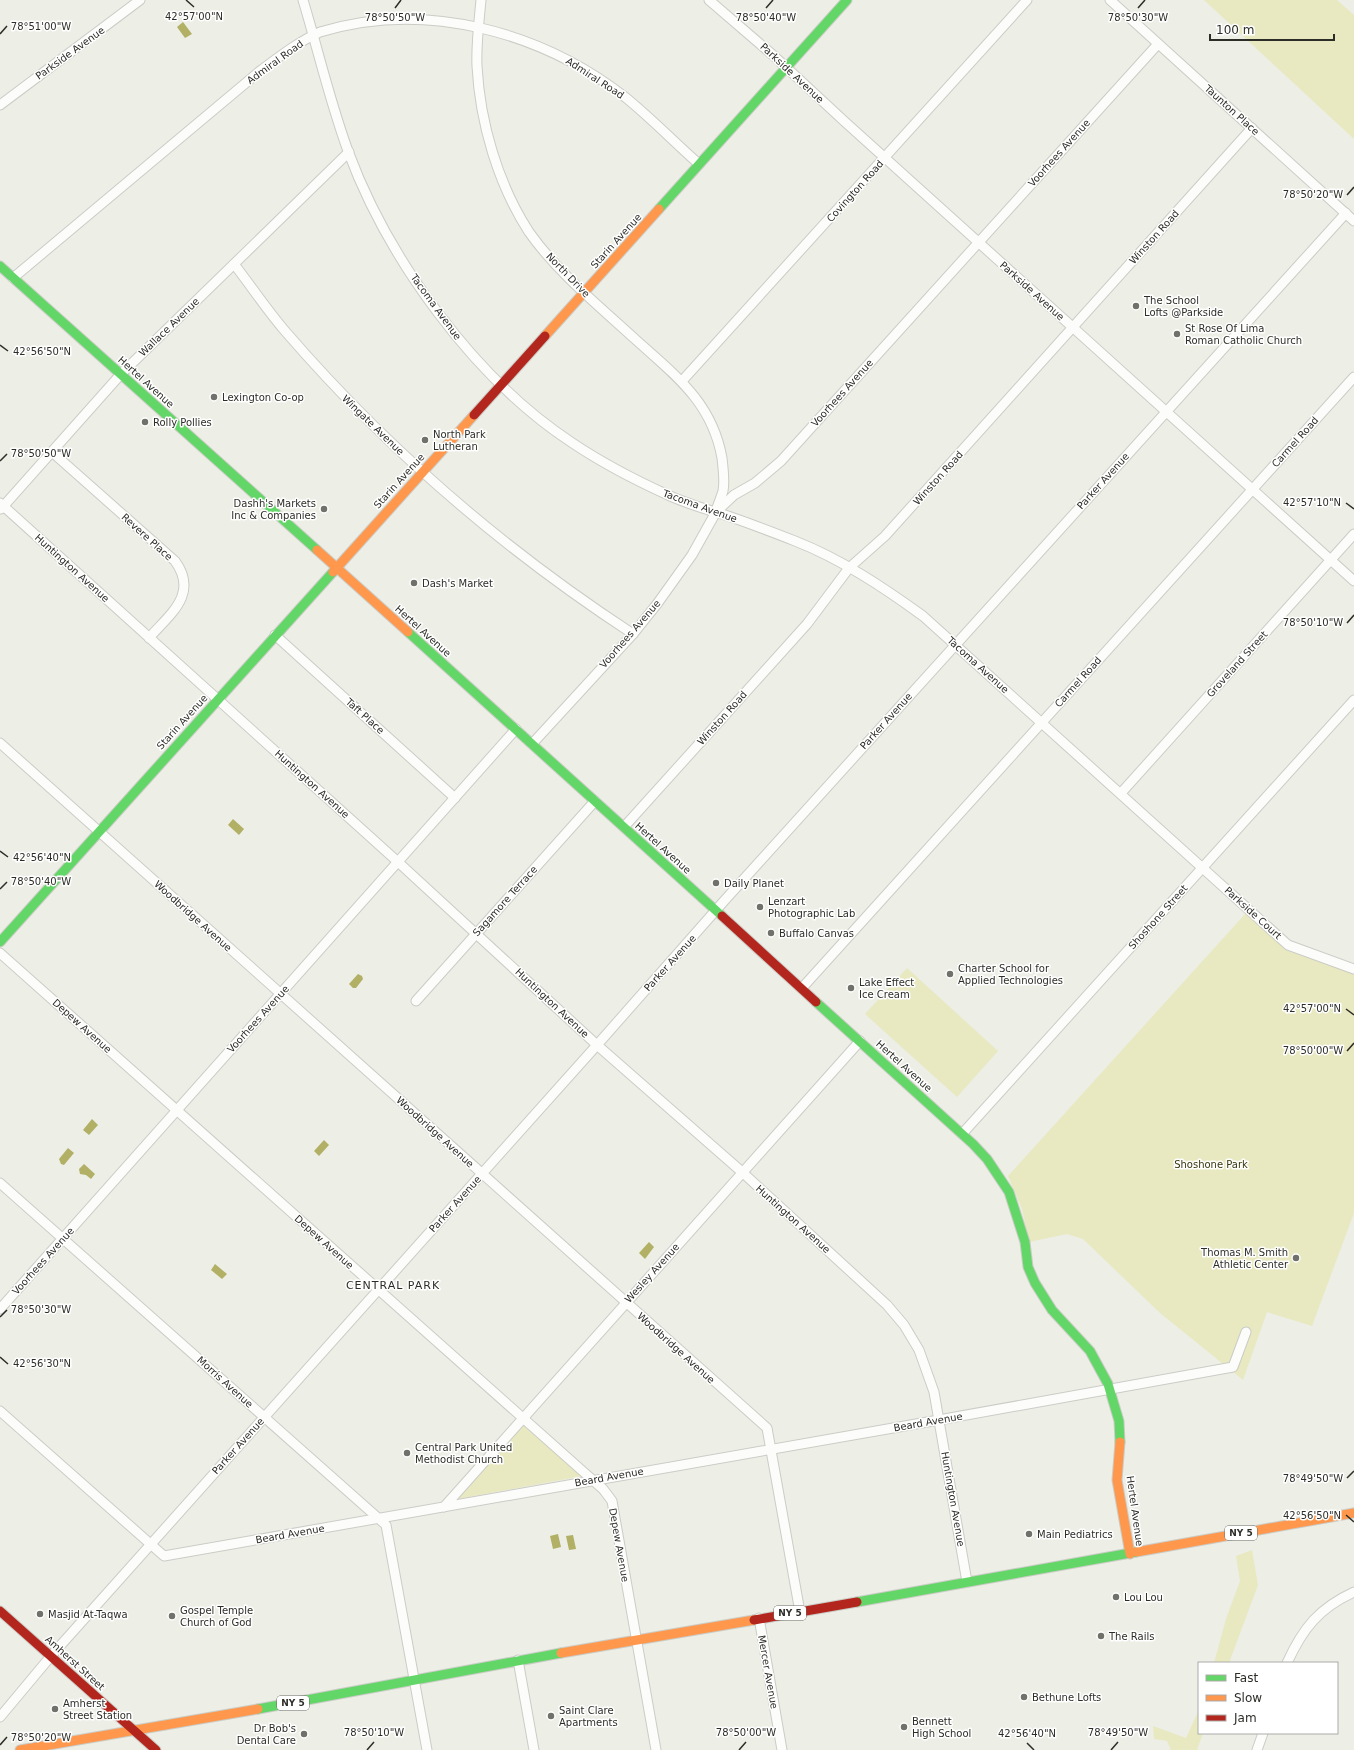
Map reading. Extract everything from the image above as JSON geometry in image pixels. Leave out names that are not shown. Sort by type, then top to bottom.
[{"type":"street","name":"Parkside Avenue","points":[[2,100],[140,0]]},
{"type":"street","name":"Tacoma Avenue","points":[[303,0],[349,152],[373,207],[405,264],[426,296],[465,346],[501,384],[555,431],[640,482],[671,497],[796,541],[873,581],[906,604],[955,645],[1202,867]]},
{"type":"street","name":"North Drive","points":[[481,0],[477,65],[479,90],[489,140],[500,174],[509,195],[529,231],[554,262],[584,293],[682,381],[703,408],[714,427],[719,444],[723,470],[723,490],[716,512]]},
{"type":"street","name":"Parkside Avenue","points":[[710,0],[1354,581]]},
{"type":"street","name":"Starin Avenue","points":[[0,942],[847,0]]},
{"type":"street","name":"Covington Road","points":[[682,381],[1027,0]]},
{"type":"street","name":"Taunton Place","points":[[1110,0],[1354,221]]},
{"type":"street","name":"Admiral Road","points":[[13,278],[287,51],[313,35],[362,16],[413,10]]},
{"type":"street","name":"Admiral Road","points":[[434,12],[480,21],[540,45],[590,72],[626,98],[699,164]]},
{"type":"street","name":"Voorhees Avenue","points":[[532,744],[633,634],[678,576],[716,512],[734,495],[762,478],[781,461],[1158,44]]},
{"type":"street","name":"Winston Road","points":[[624,827],[807,624],[849,568],[885,536],[1252,128]]},
{"type":"street","name":"Wallace Avenue","points":[[1,506],[52,452],[121,374],[349,152]]},
{"type":"street","name":"Parker Avenue","points":[[0,1717],[50,1656],[482,1174],[716,910],[1346,213]]},
{"type":"street","name":"Wingate Avenue","points":[[234,264],[284,330],[325,376],[371,424],[422,472],[468,513],[521,556],[576,596],[633,634]]},
{"type":"street","name":"Hertel Avenue","points":[[0,266],[716,910],[962,1134],[987,1159],[1009,1192],[1025,1242],[1028,1267],[1035,1284],[1052,1310],[1090,1351],[1101,1369],[1110,1389],[1119,1421],[1121,1445],[1117,1480],[1130,1554]]},
{"type":"street","name":"Carmel Road","points":[[802,988],[1354,377]]},
{"type":"street","name":"Revere Place","points":[[52,452],[175,561],[180,568],[184,577],[185,585],[182,599],[149,638]]},
{"type":"street","name":"Huntington Avenue","points":[[1,506],[218,699],[597,1045],[742,1172],[887,1305],[904,1325],[919,1350],[928,1372],[939,1420],[967,1582]]},
{"type":"street","name":"Groveland Street","points":[[1121,793],[1354,534]]},
{"type":"street","name":"Taft Place","points":[[275,635],[455,798]]},
{"type":"street","name":"Shoshone Street","points":[[962,1134],[1354,700]]},
{"type":"street","name":"Voorhees Avenue","points":[[0,1309],[516,730]]},
{"type":"street","name":"Woodbridge Avenue","points":[[0,743],[767,1428],[800,1612]]},
{"type":"street","name":"Sagamore Terrace","points":[[416,1001],[595,801]]},
{"type":"street","name":"Parkside Court","points":[[1202,867],[1288,945],[1354,969]]},
{"type":"street","name":"Depew Avenue","points":[[0,954],[603,1489],[612,1501],[656,1750]]},
{"type":"street","name":"Wesley Avenue","points":[[444,1507],[860,1041]]},
{"type":"street","name":"Morris Avenue","points":[[0,1183],[386,1526],[427,1750]]},
{"type":"street","name":"Beard Avenue","points":[[0,1411],[164,1556],[1233,1367],[1246,1332]]},
{"type":"street","name":"NY 5","points":[[20,1750],[134,1731],[518,1660],[636,1641],[1354,1513]]},
{"type":"street","points":[[1287,1662],[1297,1642],[1313,1620],[1325,1608],[1354,1592]]},
{"type":"street","name":"Amherst Street","points":[[0,1611],[156,1750]]},
{"type":"street","name":"Mercer Avenue","points":[[759,1618],[782,1750]]},
{"type":"street","points":[[518,1660],[534,1750]]},
{"type":"street","points":[[1257,1750],[1263,1734]]},
{"type":"green space","points":[[1204,0],[1337,0],[1354,15],[1354,139]]},
{"type":"green space","name":"Shoshone Park","points":[[1246,913],[1286,950],[1354,974],[1354,1213],[1312,1326],[1267,1312],[1243,1380],[1160,1313],[1083,1239],[1067,1234],[1029,1242],[1022,1209],[1008,1176]]},
{"type":"green space","points":[[907,968],[998,1051],[957,1097],[865,1014]]},
{"type":"green space","points":[[523,1425],[582,1476],[458,1499]]},
{"type":"green space","points":[[1252,1550],[1258,1585],[1229,1662],[1214,1662],[1226,1619],[1240,1581],[1236,1556]]},
{"type":"green space","points":[[1198,1712],[1198,1734],[1203,1734],[1197,1750],[1171,1750],[1167,1741],[1154,1739],[1153,1726],[1186,1738]]},
{"type":"shaded area","points":[[183,22],[192,34],[185,38],[177,27]]},
{"type":"shaded area","points":[[233,819],[244,829],[239,835],[228,825]]},
{"type":"shaded area","points":[[358,974],[362,976],[363,979],[356,988],[353,988],[349,984]]},
{"type":"shaded area","points":[[92,1119],[98,1125],[89,1135],[83,1130]]},
{"type":"shaded area","points":[[324,1140],[329,1145],[319,1156],[314,1151]]},
{"type":"shaded area","points":[[68,1148],[74,1153],[64,1165],[61,1164],[59,1159]]},
{"type":"shaded area","points":[[84,1164],[95,1174],[91,1179],[86,1175],[80,1174],[79,1169]]},
{"type":"shaded area","points":[[649,1242],[654,1247],[645,1259],[639,1253]]},
{"type":"shaded area","points":[[215,1264],[227,1274],[222,1279],[211,1270]]},
{"type":"shaded area","points":[[558,1534],[561,1547],[553,1549],[550,1536]]},
{"type":"shaded area","points":[[573,1535],[576,1549],[569,1550],[566,1536]]},
{"type":"traffic: fast","points":[[659,209],[847,0]]},
{"type":"traffic: fast","points":[[0,266],[317,550]]},
{"type":"traffic: fast","points":[[0,942],[333,572]]},
{"type":"traffic: fast","points":[[408,632],[722,916]]},
{"type":"traffic: fast","points":[[816,1002],[973,1144],[987,1159],[1009,1192],[1025,1242],[1028,1267],[1035,1283],[1052,1310],[1090,1351],[1108,1384],[1119,1421],[1120,1442]]},
{"type":"traffic: fast","points":[[857,1602],[1136,1552]]},
{"type":"traffic: fast","points":[[258,1709],[561,1653]]},
{"type":"traffic: slow","points":[[545,336],[659,209]]},
{"type":"traffic: slow","points":[[333,572],[474,415]]},
{"type":"traffic: slow","points":[[317,550],[408,632]]},
{"type":"traffic: slow","points":[[1120,1442],[1117,1480],[1130,1554]]},
{"type":"traffic: slow","points":[[1136,1552],[1354,1513]]},
{"type":"traffic: slow","points":[[561,1653],[754,1620]]},
{"type":"traffic: slow","points":[[20,1750],[258,1709]]},
{"type":"traffic: jam","points":[[474,415],[545,336]]},
{"type":"traffic: jam","points":[[722,916],[816,1002]]},
{"type":"traffic: jam","points":[[754,1620],[857,1602]]},
{"type":"traffic: jam","points":[[0,1611],[156,1750]]},
{"type":"place","name":"The School Lofts @Parkside","points":[[1136,306]]},
{"type":"place","name":"St Rose Of Lima Roman Catholic Church","points":[[1177,334]]},
{"type":"place","name":"Lexington Co-op","points":[[214,397]]},
{"type":"place","name":"Rolly Pollies","points":[[145,422]]},
{"type":"place","name":"North Park Lutheran","points":[[425,440]]},
{"type":"place","name":"Dashh's Markets Inc & Companies","points":[[324,509]]},
{"type":"place","name":"Dash's Market","points":[[414,583]]},
{"type":"place","name":"Daily Planet","points":[[716,883]]},
{"type":"place","name":"Lenzart Photographic Lab","points":[[760,907]]},
{"type":"place","name":"Buffalo Canvas","points":[[771,933]]},
{"type":"place","name":"Charter School for Applied Technologies","points":[[950,974]]},
{"type":"place","name":"Lake Effect Ice Cream","points":[[851,988]]},
{"type":"place","name":"Thomas M. Smith Athletic Center","points":[[1296,1258]]},
{"type":"place","name":"Central Park United Methodist Church","points":[[407,1453]]},
{"type":"place","name":"Main Pediatrics","points":[[1029,1534]]},
{"type":"place","name":"Lou Lou","points":[[1116,1597]]},
{"type":"place","name":"Masjid At-Taqwa","points":[[40,1614]]},
{"type":"place","name":"Gospel Temple Church of God","points":[[172,1616]]},
{"type":"place","name":"The Rails","points":[[1101,1636]]},
{"type":"place","name":"Bethune Lofts","points":[[1024,1697]]},
{"type":"place","name":"Amherst Street Station","points":[[55,1709]]},
{"type":"place","name":"Saint Clare Apartments","points":[[551,1716]]},
{"type":"place","name":"Bennett High School","points":[[904,1727]]},
{"type":"place","name":"Dr Bob's Dental Care","points":[[304,1734]]},
{"type":"district","name":"CENTRAL PARK","points":[[393,1285]]}]
